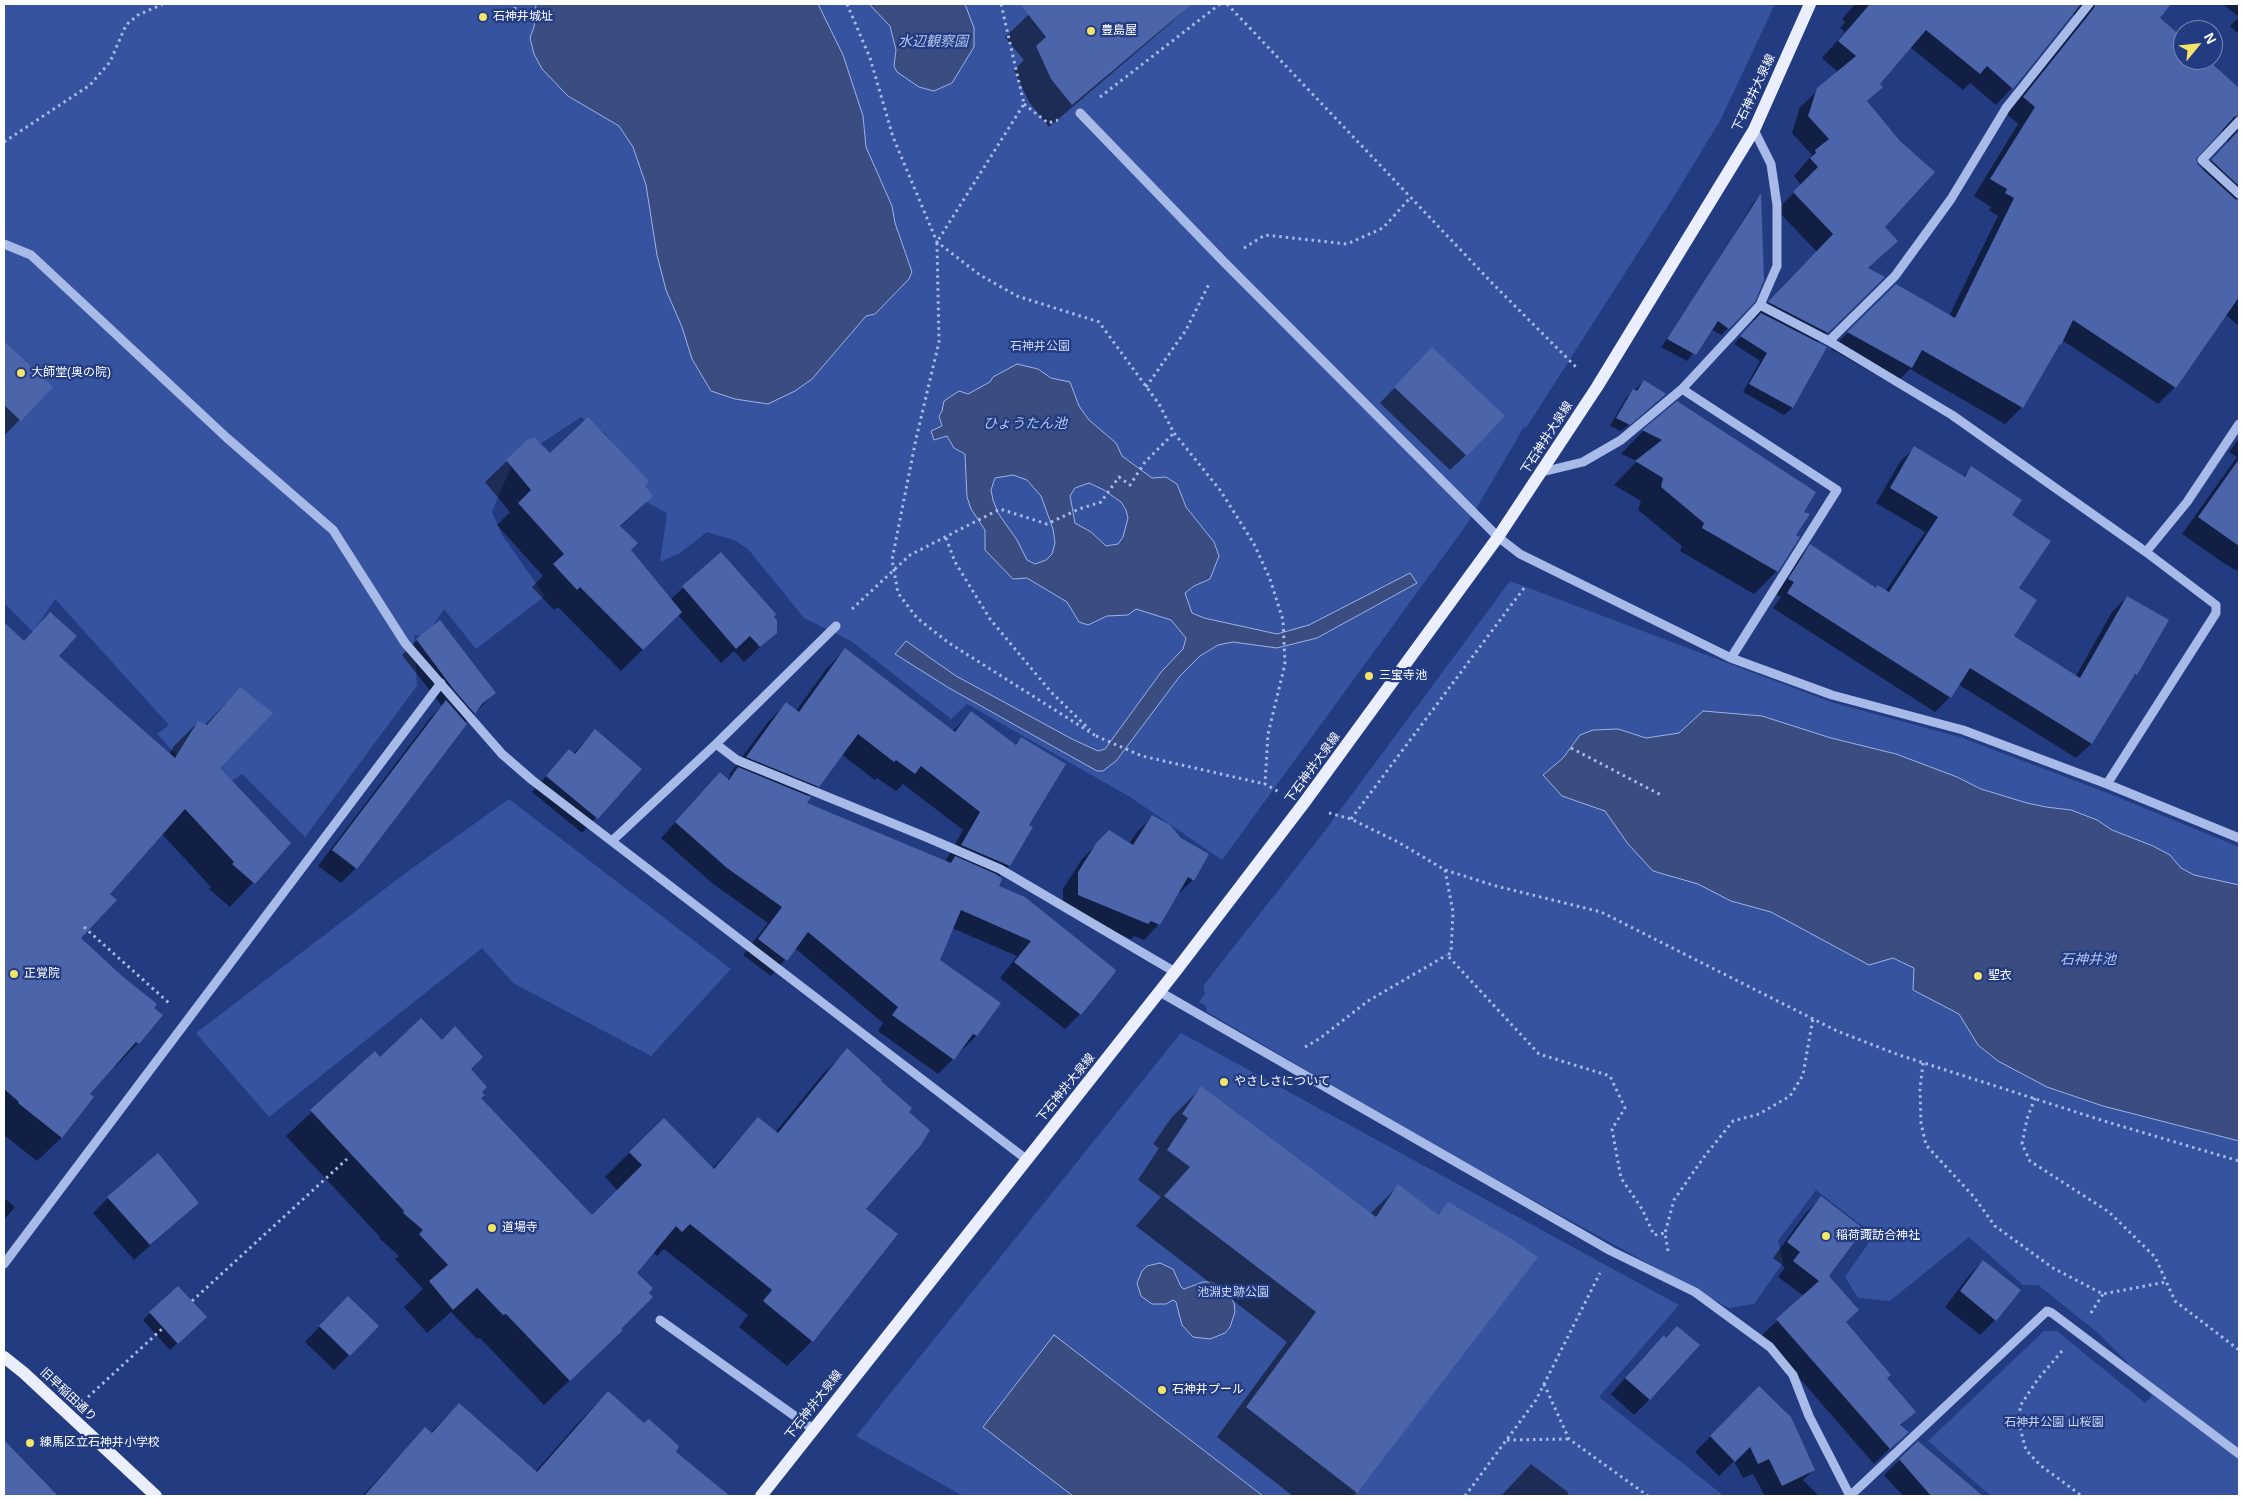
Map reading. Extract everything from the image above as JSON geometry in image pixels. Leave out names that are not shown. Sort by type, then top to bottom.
[{"type":"main road","name":"下石神井大泉線","points":[[760,1496],[1160,992],[1310,795],[1498,537],[1597,387],[1754,130],[1810,4]]},
{"type":"main road","name":"旧早稲田通り","points":[[4,1357],[24,1373],[156,1496]]},
{"type":"street","points":[[1829,341],[1895,276],[1951,199],[2006,108],[2089,4]]},
{"type":"street","points":[[1080,113],[1223,261],[1498,537],[1520,554],[1731,658],[1832,695],[1963,730],[2106,784],[2239,838]]},
{"type":"street","points":[[2239,121],[2202,160],[2239,194]]},
{"type":"street","points":[[1542,472],[1583,462],[1621,440],[1682,389],[1760,305],[1777,266],[1777,205],[1771,164],[1754,130]]},
{"type":"street","points":[[4,244],[31,255],[227,438],[333,530],[405,643],[502,754],[532,780],[613,840],[1026,1159]]},
{"type":"street","points":[[1760,305],[1829,341],[1952,415],[2146,552],[2216,605],[2216,612],[2106,784]]},
{"type":"street","points":[[1682,389],[1837,490],[1731,658]]},
{"type":"street","points":[[2146,552],[2187,502],[2239,424]]},
{"type":"street","points":[[613,840],[716,744],[836,626]]},
{"type":"street","points":[[4,1264],[441,684]]},
{"type":"street","points":[[716,744],[737,760],[926,836],[1000,870],[1175,972]]},
{"type":"street","points":[[1160,992],[1611,1250],[1695,1292],[1770,1347],[1793,1375],[1809,1416],[1850,1496],[2047,1311],[2239,1454]]},
{"type":"street","points":[[660,1320],[813,1429]]},
{"type":"path","points":[[4,142],[90,85],[110,62],[126,25],[138,15],[163,4]]},
{"type":"path","points":[[514,16],[515,4]]},
{"type":"path","points":[[847,4],[870,58],[893,137],[937,242],[939,342],[916,439],[892,560],[898,593],[917,618],[948,643],[1096,736],[1130,752],[1265,784],[1279,792]]},
{"type":"path","points":[[1001,4],[1024,104],[1048,123],[1080,113],[1220,4]]},
{"type":"path","points":[[1227,4],[1492,284],[1597,387]]},
{"type":"path","points":[[937,242],[1024,104]]},
{"type":"path","points":[[937,242],[980,275],[1017,296],[1098,322],[1159,404],[1174,433],[1220,490],[1254,544],[1270,580],[1283,620],[1284,664],[1268,734],[1265,784]]},
{"type":"path","points":[[851,610],[910,555],[1000,509],[1047,524],[1079,509],[1101,502],[1119,477],[1130,485],[1146,462],[1174,433]]},
{"type":"path","points":[[946,538],[955,562],[990,619],[1051,692],[1096,736]]},
{"type":"path","points":[[1351,819],[1524,588]]},
{"type":"path","points":[[1570,748],[1663,796]]},
{"type":"path","points":[[1326,812],[1351,819],[1398,842],[1445,870],[1496,886],[1601,912],[1837,1030],[1924,1063],[2104,1121],[2239,1161]]},
{"type":"path","points":[[1280,1061],[1319,1039],[1368,1001],[1451,953],[1452,912],[1445,870]]},
{"type":"path","points":[[84,927],[189,1020]]},
{"type":"path","points":[[1447,955],[1539,1054],[1610,1076],[1625,1108],[1612,1129],[1621,1178],[1642,1209],[1654,1235],[1665,1232]]},
{"type":"path","points":[[1673,1282],[1665,1232],[1674,1200],[1704,1157],[1733,1121],[1759,1114],[1790,1096],[1803,1075],[1812,1018]]},
{"type":"path","points":[[1924,1063],[1920,1089],[1922,1122],[1926,1145],[1974,1197],[1995,1226],[2053,1268],[2103,1294],[2166,1282]]},
{"type":"path","points":[[2035,1098],[2026,1119],[2022,1144],[2030,1161],[2109,1212],[2155,1257],[2175,1301],[2239,1350]]},
{"type":"path","points":[[192,1301],[347,1159]]},
{"type":"path","points":[[1465,1496],[1536,1400],[1611,1250]]},
{"type":"path","points":[[68,1415],[164,1328]]},
{"type":"path","points":[[2078,1333],[2038,1379],[2020,1406],[2020,1428],[2026,1450],[2040,1464],[2082,1496]]},
{"type":"path","points":[[1544,1384],[1569,1440],[1648,1496]]},
{"type":"path","points":[[1506,1440],[1569,1440]]},
{"type":"green space","name":"石神井公園","points":[[4,4],[1775,4],[1720,121],[1526,428],[1524,427],[1467,524],[1222,860],[1130,797],[967,704],[951,719],[851,641],[804,618],[748,549],[734,540],[707,532],[680,553],[660,562],[667,513],[646,502],[606,434],[581,417],[513,462],[492,512],[502,535],[545,596],[476,649],[444,609],[426,636],[414,635],[417,686],[305,837],[242,774],[213,794],[157,734],[169,725],[55,599],[33,632],[4,603]]},
{"type":"green space","name":"石神井公園 山桜園","points":[[1510,581],[1831,702],[1960,737],[2105,792],[2239,847],[2239,1496],[1991,1496],[1928,1441],[2044,1331],[2057,1331],[2145,1403],[2152,1396],[2125,1360],[2098,1333],[2038,1285],[2023,1285],[1969,1237],[1890,1301],[1858,1298],[1845,1277],[1874,1235],[1816,1190],[1778,1241],[1783,1263],[1754,1304],[1729,1308],[1437,1147],[1207,1012],[1206,1006],[1199,1002],[1205,994],[1203,986],[1321,836]]},
{"type":"green space","points":[[509,799],[731,969],[651,1056],[513,983],[482,948],[269,1117],[196,1033],[407,872]]},
{"type":"green space","name":"池淵史跡公園","points":[[1181,1033],[1679,1305],[1599,1397],[1724,1496],[963,1496],[856,1436]]},
{"type":"water","points":[[536,4],[818,4],[843,55],[863,116],[866,147],[892,206],[895,223],[912,272],[909,279],[875,314],[866,316],[812,379],[795,391],[768,404],[735,399],[711,391],[692,359],[682,327],[666,290],[657,255],[646,185],[633,147],[619,126],[568,96],[542,69],[534,54],[530,38],[534,27]]},
{"type":"water","name":"水辺観察園","points":[[869,4],[965,4],[974,28],[974,47],[952,83],[934,91],[919,87],[897,72],[894,66],[896,50],[890,26]]},
{"type":"water","name":"ひょうたん池","points":[[1017,364],[1038,369],[1051,378],[1070,382],[1079,406],[1089,420],[1116,443],[1122,456],[1152,478],[1166,477],[1177,484],[1186,507],[1214,542],[1219,556],[1210,579],[1194,586],[1185,593],[1192,613],[1204,618],[1277,634],[1309,625],[1410,573],[1417,583],[1317,638],[1277,648],[1233,642],[1218,645],[1200,656],[1180,676],[1116,761],[1103,771],[1097,771],[949,688],[895,654],[906,641],[956,676],[1072,739],[1098,751],[1105,749],[1162,671],[1183,649],[1186,638],[1171,620],[1136,609],[1128,615],[1107,616],[1088,625],[1079,622],[1067,602],[1027,578],[1013,579],[985,550],[985,530],[971,509],[967,497],[965,454],[954,448],[947,436],[934,440],[931,431],[942,426],[939,416],[944,401],[959,391],[968,394],[990,382],[993,377]],"holes":[[[1013,475],[1027,480],[1041,496],[1053,529],[1055,543],[1052,554],[1046,560],[1035,564],[1027,560],[1017,540],[998,513],[993,500],[991,490],[995,478]],[[1089,483],[1104,490],[1121,502],[1126,510],[1128,518],[1123,537],[1118,544],[1106,546],[1091,532],[1075,523],[1070,496],[1075,488]]]},
{"type":"water","name":"石神井池","points":[[1703,711],[1762,716],[1831,738],[1896,754],[1957,777],[1981,789],[2027,803],[2071,810],[2097,820],[2112,830],[2153,846],[2170,855],[2181,868],[2194,875],[2239,885],[2239,1141],[2103,1106],[2047,1087],[1998,1061],[1978,1045],[1959,1014],[1913,990],[1914,968],[1893,958],[1869,965],[1771,912],[1731,901],[1698,884],[1653,871],[1628,844],[1605,811],[1562,796],[1543,775],[1563,758],[1580,735],[1593,730],[1618,729],[1646,738],[1679,733]]},
{"type":"water","points":[[1160,1263],[1173,1269],[1181,1287],[1184,1289],[1203,1282],[1211,1282],[1226,1289],[1234,1303],[1235,1312],[1230,1327],[1225,1333],[1210,1339],[1193,1337],[1182,1325],[1176,1302],[1173,1300],[1166,1304],[1152,1304],[1141,1296],[1137,1283],[1142,1271],[1147,1266]]},
{"type":"water","points":[[1054,1335],[1263,1496],[1073,1496],[983,1427]]},
{"type":"building","points":[[1020,4],[1192,4],[1072,105],[1051,79],[1036,46],[1046,37]]},
{"type":"building","points":[[1870,4],[2081,4],[2013,89],[1987,66],[1980,74],[1926,30],[1880,84],[1883,87],[1867,101],[1900,141],[1935,172],[1885,227],[1898,241],[1868,268],[1885,277],[1828,333],[1768,302],[1833,234],[1793,192],[1818,167],[1810,158],[1816,153],[1815,150],[1829,139],[1808,116],[1817,88],[1856,56],[1838,41]]},
{"type":"building","points":[[2095,4],[2171,4],[2160,18],[2173,29],[2173,70],[2219,70],[2239,88],[2239,115],[2234,117],[2196,159],[2198,165],[2235,199],[2239,200],[2239,297],[2176,388],[2073,320],[2061,345],[2023,408],[1922,350],[1912,368],[1847,332],[1896,284],[1955,318],[2014,198],[2005,193],[2007,189],[1990,179],[2035,107],[2023,97],[2094,8]]},
{"type":"building","points":[[2239,130],[2239,186],[2211,160]]},
{"type":"building","points":[[1761,193],[1764,280],[1755,302],[1729,329],[1718,321],[1696,355],[1667,339]]},
{"type":"building","points":[[1761,313],[1827,347],[1793,408],[1749,384],[1767,353],[1740,336]]},
{"type":"building","name":"大師堂(奥の院)","points":[[4,341],[53,387],[21,421],[4,405]]},
{"type":"building","points":[[1432,347],[1505,416],[1467,456],[1394,387]]},
{"type":"building","points":[[1644,380],[1666,394],[1630,425],[1616,418],[1633,389],[1637,391]]},
{"type":"building","points":[[1677,401],[1816,492],[1804,512],[1810,514],[1796,535],[1800,537],[1778,572],[1702,528],[1704,523],[1661,487],[1663,478],[1635,461],[1662,440],[1642,430]]},
{"type":"building","points":[[588,417],[649,481],[645,486],[653,496],[620,526],[638,543],[631,550],[682,612],[643,650],[580,587],[577,590],[553,564],[564,554],[518,503],[531,490],[506,460],[529,438],[531,440],[534,437],[550,453]]},
{"type":"building","points":[[1914,446],[1965,477],[1971,466],[2022,500],[2012,515],[2051,541],[2019,588],[2037,600],[2014,636],[2080,678],[2127,596],[2169,620],[2137,675],[2135,674],[2092,744],[1970,668],[1951,698],[1787,593],[1794,582],[1788,579],[1810,544],[1876,588],[1877,585],[1889,592],[1938,517],[1890,488]]},
{"type":"building","points":[[2239,459],[2239,546],[2198,517]]},
{"type":"building","points":[[721,552],[776,614],[774,617],[777,620],[777,633],[760,647],[750,636],[736,649],[682,586]]},
{"type":"building","points":[[50,612],[77,636],[59,656],[175,758],[198,721],[207,725],[240,687],[273,713],[220,768],[291,843],[255,884],[232,864],[234,862],[185,809],[110,894],[117,900],[81,938],[122,976],[157,1004],[154,1008],[163,1015],[139,1044],[136,1042],[90,1094],[94,1097],[62,1138],[18,1103],[4,1089],[4,622],[24,641]]},
{"type":"building","points":[[440,620],[496,693],[482,704],[475,714],[454,690],[416,639]]},
{"type":"building","points":[[845,648],[955,732],[971,711],[1016,745],[1021,737],[1066,764],[1029,825],[1033,827],[1010,866],[961,845],[980,812],[921,766],[915,774],[896,760],[894,762],[858,734],[819,787],[746,757],[786,702],[799,712]]},
{"type":"building","points":[[446,700],[467,724],[357,869],[332,850]]},
{"type":"building","points":[[595,729],[642,769],[598,819],[546,776],[569,749],[575,754]]},
{"type":"building","points":[[738,767],[811,797],[807,803],[951,863],[955,856],[996,874],[1002,879],[999,886],[1025,897],[1116,970],[1114,974],[1081,1015],[1014,962],[1031,941],[961,910],[940,960],[1001,1003],[977,1036],[973,1034],[954,1060],[892,1015],[898,1007],[808,932],[787,961],[758,939],[782,907],[727,868],[675,822],[720,772],[729,780]]},
{"type":"building","points":[[1152,815],[1170,825],[1181,838],[1209,854],[1194,881],[1188,877],[1160,925],[1151,921],[1148,924],[1078,895],[1078,872],[1097,842],[1109,830],[1133,845]]},
{"type":"building","points":[[421,1018],[442,1040],[455,1026],[483,1057],[471,1069],[487,1087],[482,1092],[485,1095],[481,1098],[592,1215],[642,1165],[629,1152],[664,1118],[714,1169],[758,1117],[778,1133],[847,1048],[912,1108],[909,1112],[930,1130],[921,1145],[866,1209],[898,1234],[813,1342],[763,1301],[772,1290],[690,1224],[682,1232],[676,1226],[637,1273],[653,1288],[649,1293],[653,1297],[621,1329],[623,1330],[570,1381],[506,1314],[503,1315],[477,1288],[453,1310],[429,1281],[448,1265],[419,1234],[423,1230],[403,1213],[404,1211],[310,1110],[375,1051],[380,1057]]},
{"type":"building","points":[[1201,1086],[1376,1217],[1398,1184],[1438,1215],[1448,1202],[1510,1238],[1538,1257],[1357,1493],[1246,1407],[1316,1312],[1164,1196],[1190,1167],[1167,1150],[1188,1118],[1182,1114]]},
{"type":"building","points":[[158,1153],[199,1203],[150,1245],[107,1197]]},
{"type":"building","points":[[1821,1196],[1864,1229],[1829,1276],[1859,1310],[1846,1322],[1891,1375],[1887,1378],[1916,1412],[1900,1425],[1909,1432],[1890,1449],[1776,1319],[1819,1281],[1793,1261],[1800,1252],[1787,1242]]},
{"type":"building","points":[[1983,1260],[2021,1290],[1996,1321],[1960,1291]]},
{"type":"building","points":[[178,1286],[207,1317],[178,1344],[149,1312]]},
{"type":"building","points":[[348,1296],[379,1326],[350,1356],[319,1326]]},
{"type":"building","points":[[1677,1326],[1700,1345],[1650,1400],[1625,1378],[1664,1335],[1666,1338]]},
{"type":"building","points":[[1759,1386],[1791,1417],[1815,1470],[1782,1486],[1769,1459],[1758,1464],[1750,1447],[1735,1462],[1710,1436]]},
{"type":"building","points":[[608,1391],[644,1423],[649,1419],[679,1446],[676,1452],[730,1496],[364,1496],[425,1427],[432,1433],[459,1403],[537,1472]]},
{"type":"building","points":[[4,1440],[58,1496],[4,1496]]},
{"type":"building","points":[[1918,1441],[1983,1496],[1931,1496],[1899,1459]]},
{"type":"place","name":"石神井城址","points":[[483,17]]},
{"type":"place","name":"豊島屋","points":[[1091,31]]},
{"type":"place","name":"大師堂(奥の院)","points":[[21,373]]},
{"type":"place","name":"三宝寺池","points":[[1369,676]]},
{"type":"place","name":"正覚院","points":[[14,974]]},
{"type":"place","name":"聖衣","points":[[1978,976]]},
{"type":"place","name":"やさしさについて","points":[[1224,1082]]},
{"type":"place","name":"道場寺","points":[[492,1228]]},
{"type":"place","name":"稲荷諏訪合神社","points":[[1826,1236]]},
{"type":"place","name":"石神井プール","points":[[1162,1390]]},
{"type":"place","name":"練馬区立石神井小学校","points":[[30,1443]]}]
